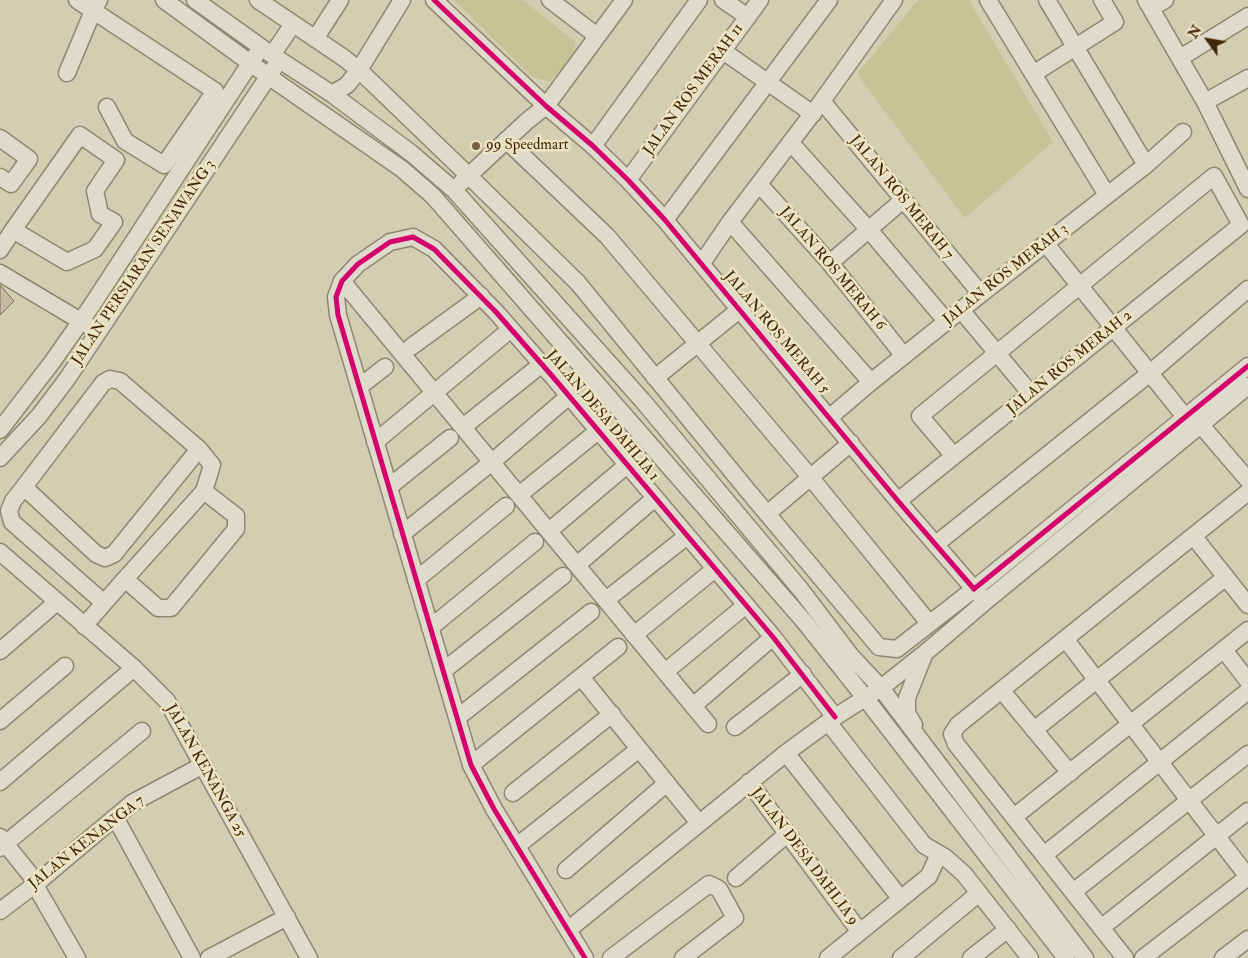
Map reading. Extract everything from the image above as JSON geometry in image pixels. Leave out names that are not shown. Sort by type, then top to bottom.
[{"type":"street","points":[[77,0],[96,5],[215,91],[164,165],[125,141],[107,107]]},
{"type":"street","points":[[67,73],[96,5],[108,0]]},
{"type":"street","points":[[164,0],[268,76],[402,169],[433,196],[803,620],[1066,958]]},
{"type":"street","points":[[195,0],[271,54],[332,94],[411,153],[454,190],[642,400],[801,590],[852,656],[880,688],[1085,958]]},
{"type":"street","points":[[258,0],[359,70],[578,283],[767,514],[879,647],[897,649],[1193,423],[1248,386]]},
{"type":"street","points":[[315,39],[340,0]]},
{"type":"street","points":[[332,94],[348,85],[402,0]]},
{"type":"street","name":"JALAN ROS MERAH 5","points":[[434,0],[546,106],[593,146],[666,220],[738,310],[830,417],[898,501],[986,601]]},
{"type":"street","points":[[550,0],[598,36]]},
{"type":"street","points":[[454,190],[468,174],[546,106],[624,0]]},
{"type":"street","points":[[593,146],[699,0]]},
{"type":"street","points":[[723,0],[748,17]]},
{"type":"street","name":"JALAN ROS MERAH 11","points":[[628,180],[760,0]]},
{"type":"street","points":[[666,220],[828,0]]},
{"type":"street","points":[[702,264],[730,222],[818,108],[894,0]]},
{"type":"street","points":[[988,0],[1107,195]]},
{"type":"street","points":[[1047,0],[1146,165]]},
{"type":"street","points":[[1033,74],[1115,22],[1102,0]]},
{"type":"street","points":[[1165,0],[1148,4],[1205,102],[1248,189]]},
{"type":"street","points":[[1180,58],[1248,16]]},
{"type":"street","points":[[271,54],[293,24]]},
{"type":"street","name":"JALAN ROS MERAH 7","points":[[724,51],[768,82],[818,108],[903,200],[980,294]]},
{"type":"street","name":"JALAN PERSIARAN SENAWANG 3","points":[[0,430],[53,361],[92,305],[250,63],[271,54]]},
{"type":"street","name":"JALAN PERSIARAN SENAWANG 3","points":[[0,458],[39,416],[99,332],[268,76],[271,54]]},
{"type":"street","points":[[1205,102],[1248,78]]},
{"type":"street","name":"JALAN ROS MERAH 3","points":[[830,417],[980,294],[1146,165],[1183,132]]},
{"type":"street","points":[[0,250],[13,230],[80,135],[116,160],[95,191],[100,214],[114,222],[95,248],[67,262],[13,230]]},
{"type":"street","points":[[0,138],[29,158],[11,184],[0,177]]},
{"type":"street","points":[[506,140],[608,236],[698,342],[929,623]]},
{"type":"street","points":[[791,143],[870,231],[947,322]]},
{"type":"street","name":"JALAN ROS MERAH 2","points":[[898,501],[1241,225],[1214,176],[1080,286]]},
{"type":"street","name":"JALAN ROS MERAH 6","points":[[759,184],[830,263],[904,356]]},
{"type":"street","points":[[830,263],[870,231],[903,200]]},
{"type":"street","points":[[730,222],[871,382]]},
{"type":"street","name":"JALAN DESA DAHLIA 1","points":[[342,281],[358,264],[390,242],[414,237],[434,249],[542,364],[746,605],[803,674],[832,720],[924,844],[939,854]]},
{"type":"street","points":[[1046,244],[1193,423],[1248,480]]},
{"type":"street","points":[[0,273],[99,332]]},
{"type":"street","points":[[585,958],[494,809],[471,765],[338,315],[336,297],[342,281],[434,392],[457,432],[492,462],[708,724]]},
{"type":"street","points":[[954,456],[920,416],[1080,286]]},
{"type":"street","points":[[936,544],[1150,372],[1248,290]]},
{"type":"street","points":[[411,347],[480,296]]},
{"type":"street","points":[[655,378],[738,310]]},
{"type":"street","points":[[962,310],[1031,394]]},
{"type":"street","points":[[375,442],[511,329]]},
{"type":"street","points":[[389,487],[542,364]]},
{"type":"street","points":[[359,387],[385,366]]},
{"type":"street","points":[[568,930],[786,753],[832,720],[866,699],[925,653],[1193,423],[1248,366]]},
{"type":"street","points":[[84,626],[204,491],[212,465],[200,448],[120,381],[110,378],[103,383],[24,487],[9,511],[12,522],[104,603]]},
{"type":"street","points":[[402,534],[492,462],[569,396]]},
{"type":"street","points":[[519,496],[598,431]]},
{"type":"street","points":[[767,514],[851,443]]},
{"type":"street","points":[[24,487],[96,554],[105,558],[114,554],[200,448]]},
{"type":"street","points":[[549,531],[627,465]]},
{"type":"street","points":[[125,579],[158,608],[170,608],[236,529],[236,516],[204,491]]},
{"type":"street","points":[[1125,958],[956,744],[952,734],[958,725],[1248,492]]},
{"type":"street","points":[[577,565],[655,498]]},
{"type":"street","points":[[416,580],[506,506]]},
{"type":"street","points":[[606,600],[688,536]]},
{"type":"street","points":[[1194,537],[1248,605]]},
{"type":"street","points":[[430,628],[535,542]]},
{"type":"street","name":"JALAN KENANGA 25","points":[[0,552],[134,668],[167,701],[309,958]]},
{"type":"street","points":[[634,635],[715,569]]},
{"type":"street","points":[[443,671],[563,576]]},
{"type":"street","points":[[1034,730],[1226,577]]},
{"type":"street","points":[[0,650],[57,602]]},
{"type":"street","points":[[665,672],[746,605]]},
{"type":"street","points":[[457,718],[591,612]]},
{"type":"street","points":[[1014,818],[1248,630]]},
{"type":"street","points":[[693,706],[773,638]]},
{"type":"street","points":[[1066,640],[1248,877],[1143,958]]},
{"type":"street","points":[[471,765],[618,647]]},
{"type":"street","points":[[1224,650],[1248,681]]},
{"type":"street","points":[[852,656],[880,672],[925,653]]},
{"type":"street","points":[[925,653],[906,698],[907,713],[928,752]]},
{"type":"street","points":[[0,721],[65,666]]},
{"type":"street","points":[[0,782],[134,668]]},
{"type":"street","points":[[735,727],[803,674]]},
{"type":"street","points":[[581,677],[699,823]]},
{"type":"street","points":[[1002,691],[1070,773]]},
{"type":"street","points":[[1044,855],[1248,691]]},
{"type":"street","points":[[513,793],[612,714]]},
{"type":"street","points":[[77,958],[36,884],[2,843],[142,731]]},
{"type":"street","points":[[517,846],[640,749]]},
{"type":"street","points":[[786,753],[901,899]]},
{"type":"street","points":[[1073,892],[1248,754]]},
{"type":"street","name":"JALAN KENANGA 7","points":[[0,911],[36,884],[132,803],[203,765]]},
{"type":"street","name":"JALAN DESA DAHLIA 9","points":[[749,782],[860,932]]},
{"type":"street","points":[[566,870],[667,783]]},
{"type":"street","points":[[1101,928],[1248,811]]},
{"type":"street","points":[[115,817],[192,958]]},
{"type":"street","points":[[736,878],[787,834]]},
{"type":"street","points":[[828,958],[929,876],[939,854],[964,874],[1030,958]]},
{"type":"street","points":[[611,958],[709,884],[720,888],[735,918],[682,958]]},
{"type":"street","points":[[901,958],[980,893]]},
{"type":"street","points":[[209,958],[287,917]]},
{"type":"street","points":[[971,958],[1008,929]]},
{"type":"street","points":[[1223,958],[1248,939]]},
{"type":"shaded area","points":[[454,0],[523,0],[575,42],[575,53],[550,82],[532,77]]},
{"type":"shaded area","points":[[918,0],[969,0],[1053,142],[965,218],[857,74]]},
{"type":"building","points":[[0,285],[14,301],[0,315]]},
{"type":"cycle path","points":[[434,0],[546,106],[593,146],[665,220],[898,501],[974,589],[1248,366]]},
{"type":"cycle path","points":[[585,958],[494,809],[471,765],[338,315],[336,297],[342,281],[358,264],[390,242],[413,237],[434,249],[496,312],[553,377],[773,637],[835,717]]},
{"type":"place","name":"99 Speedmart","points":[[476,146]]}]
